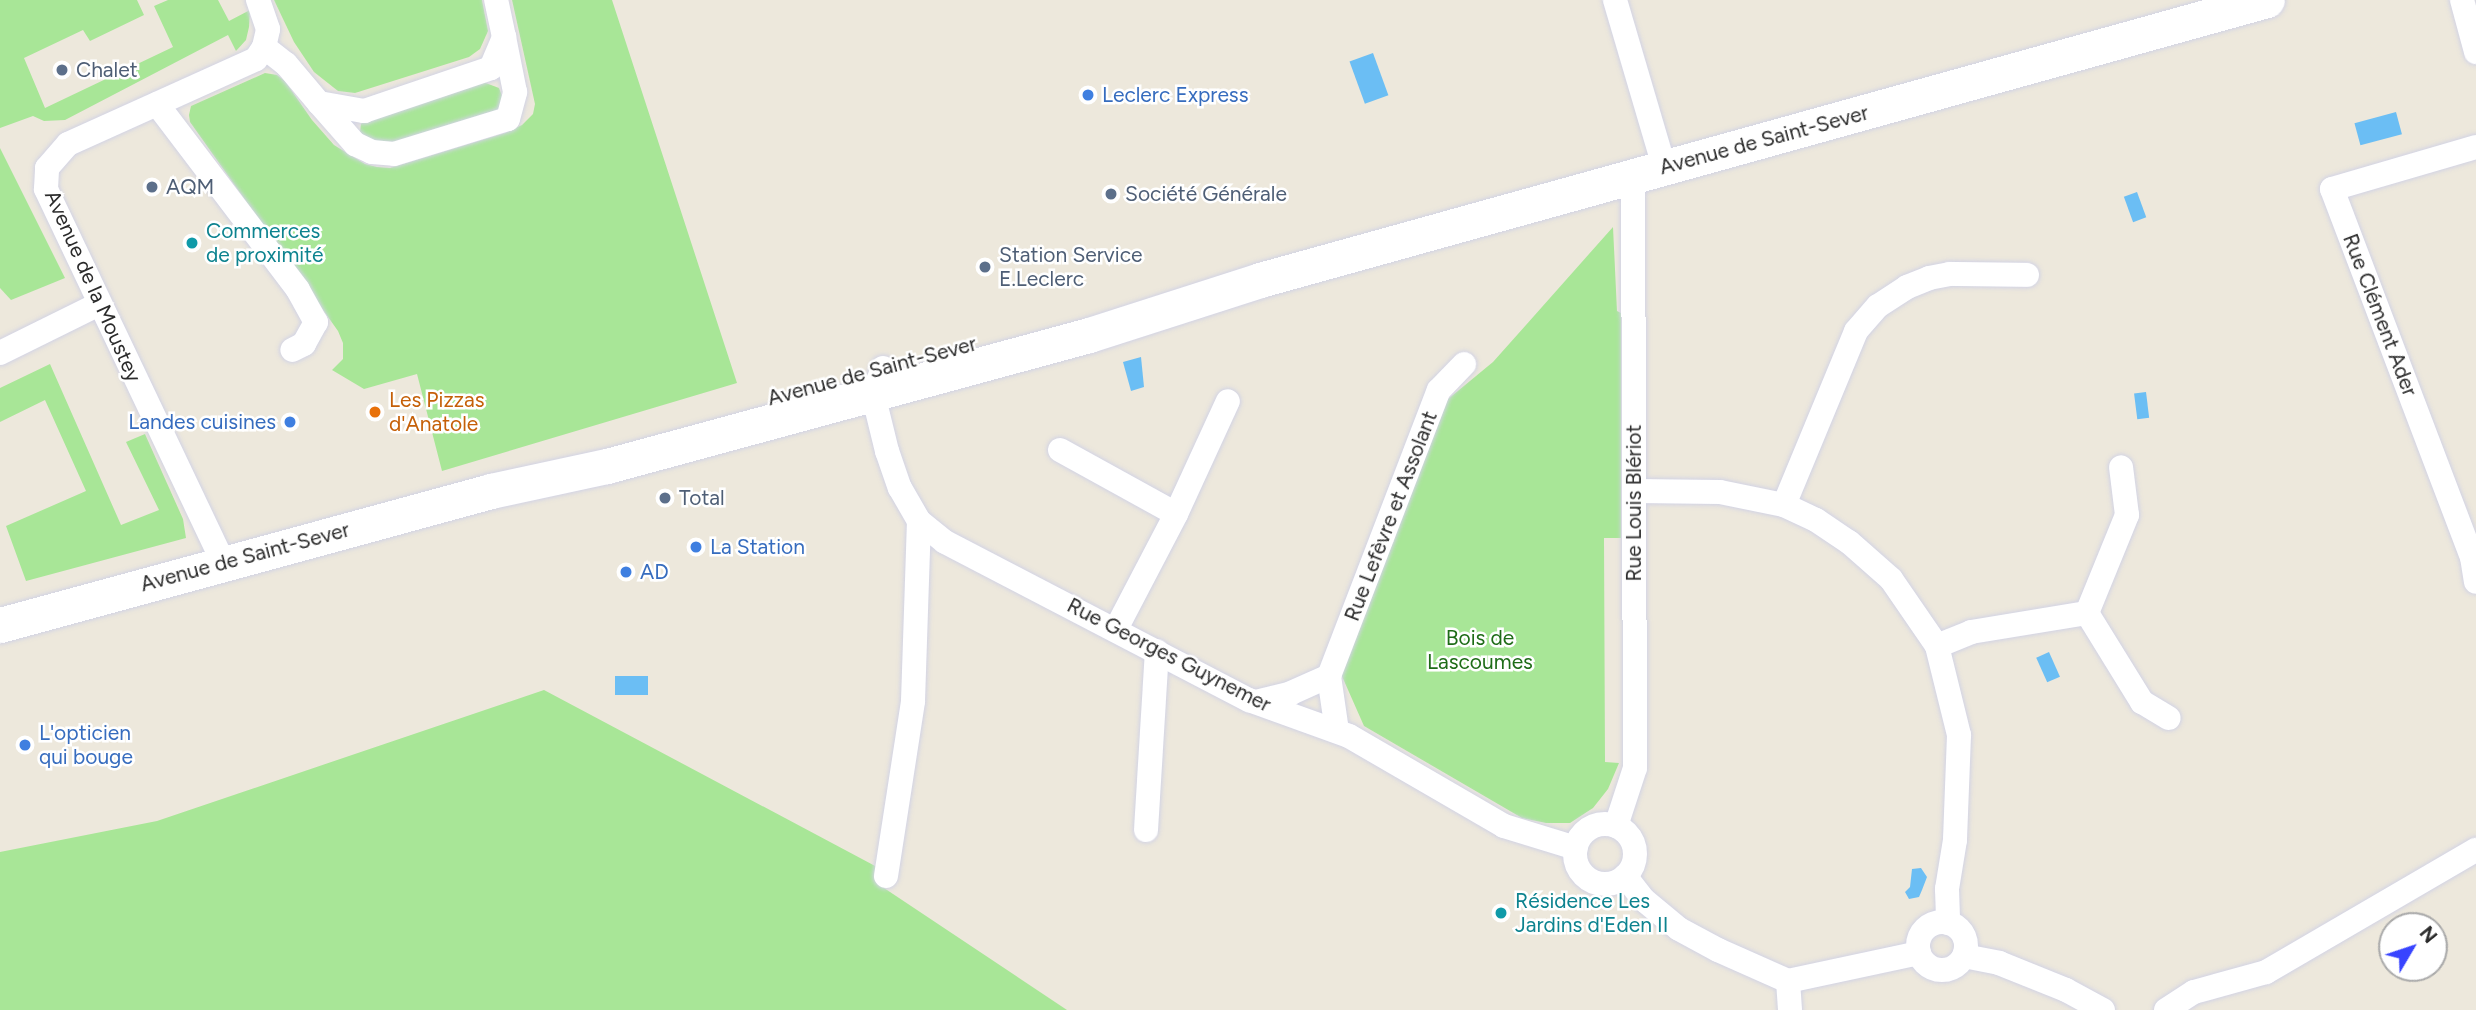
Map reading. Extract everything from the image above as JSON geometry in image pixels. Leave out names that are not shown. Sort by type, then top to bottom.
[{"type":"main road","name":"Avenue de Saint-Sever","points":[[0,625],[491,491],[607,467],[878,381],[1089,335],[1260,280],[2257,2]]},
{"type":"street","points":[[258,0],[268,29],[264,47],[286,64],[355,144],[372,152],[394,154],[508,119],[515,92],[496,0]]},
{"type":"street","name":"Rue Louis Blériot","points":[[1615,0],[1648,172],[1634,491],[1635,768],[1616,826]]},
{"type":"street","points":[[2462,0],[2476,52]]},
{"type":"street","points":[[319,103],[363,111],[491,68],[504,37]]},
{"type":"street","name":"Avenue de la Moustey","points":[[223,562],[46,189],[47,169],[68,144],[256,59],[264,47]]},
{"type":"street","points":[[157,104],[298,290],[316,322],[304,344],[292,350]]},
{"type":"street","name":"Rue Clément Ader","points":[[2476,147],[2332,189],[2472,557],[2476,582]]},
{"type":"street","points":[[1784,505],[1856,331],[1878,306],[1907,287],[1928,278],[1949,274],[2027,275]]},
{"type":"street","points":[[0,353],[99,304]]},
{"type":"street","name":"Rue Lefèvre et Assolant","points":[[1337,731],[1329,676],[1439,390],[1464,364]]},
{"type":"street","points":[[878,381],[896,476],[919,521],[913,701],[886,877]]},
{"type":"street","points":[[1116,629],[1176,514],[1228,401]]},
{"type":"street","points":[[1060,450],[1176,514]]},
{"type":"street","points":[[2087,613],[2127,515],[2121,467]]},
{"type":"street","points":[[1634,491],[1720,492],[1784,505],[1816,520],[1849,542],[1891,579],[1937,646],[1959,735],[1955,840],[1947,889],[1948,923]]},
{"type":"street","name":"Rue Georges Guynemer","points":[[919,521],[945,542],[1256,702],[1337,731],[1504,826],[1576,848]]},
{"type":"street","points":[[1937,646],[1971,632],[2087,613]]},
{"type":"street","points":[[2087,613],[2142,702],[2168,718]]},
{"type":"street","points":[[1146,830],[1157,651]]},
{"type":"street","points":[[1256,702],[1292,693],[1329,676]]},
{"type":"street","points":[[1596,825],[1616,826],[1625,831],[1635,849],[1635,859],[1625,876],[1606,884],[1595,882],[1579,869],[1576,848],[1579,838],[1596,825]]},
{"type":"street","points":[[2166,1010],[2194,992],[2266,972],[2476,850]]},
{"type":"street","points":[[1625,876],[1644,900],[1679,929],[1718,950],[1788,981],[1919,953]]},
{"type":"street","points":[[1948,923],[1956,927],[1965,940],[1964,956],[1959,963],[1944,970],[1929,966],[1919,953],[1920,936],[1932,924],[1948,923]]},
{"type":"street","points":[[1964,956],[1999,963],[2066,990],[2103,1010]]},
{"type":"street","points":[[1788,981],[1790,1010]]},
{"type":"green space","points":[[0,0],[137,0],[144,15],[90,41],[83,30],[24,58],[45,108],[173,47],[154,6],[168,0],[218,0],[229,21],[250,10],[249,27],[246,40],[236,51],[228,35],[65,120],[44,121],[33,116],[0,128]]},
{"type":"green space","points":[[274,0],[482,0],[488,31],[480,49],[469,57],[355,93],[338,91],[314,72],[294,42]]},
{"type":"green space","points":[[512,0],[612,0],[737,383],[442,471],[417,374],[364,389],[332,370],[343,359],[343,343],[338,331],[190,122],[189,115],[191,106],[265,73],[277,75],[285,81],[312,120],[334,145],[365,164],[377,167],[390,168],[505,133],[522,125],[533,114],[535,104]]},
{"type":"green space","points":[[483,82],[499,88],[502,106],[496,114],[389,146],[366,139],[360,132],[361,124],[366,118]]},
{"type":"green space","points":[[0,148],[65,278],[11,300],[0,288]]},
{"type":"green space","name":"Bois de Lascoumes","points":[[1613,227],[1617,311],[1621,313],[1621,538],[1604,538],[1605,762],[1619,763],[1608,789],[1593,808],[1570,823],[1546,823],[1522,818],[1364,726],[1341,674],[1442,404],[1493,362]]},
{"type":"green space","points":[[50,364],[121,525],[159,510],[126,442],[145,434],[183,519],[186,538],[26,581],[6,526],[86,491],[45,400],[0,422],[0,388]]},
{"type":"green space","points":[[544,690],[877,867],[884,888],[1067,1010],[0,1010],[0,852],[157,821]]},
{"type":"water","points":[[1373,53],[1388,95],[1365,104],[1350,62]]},
{"type":"water","points":[[2396,112],[2402,134],[2360,145],[2354,123]]},
{"type":"water","points":[[2137,192],[2146,217],[2133,222],[2124,197]]},
{"type":"water","points":[[1141,357],[1144,387],[1131,391],[1123,362]]},
{"type":"water","points":[[2146,392],[2149,418],[2137,419],[2134,393]]},
{"type":"water","points":[[2049,652],[2060,677],[2047,682],[2036,658]]},
{"type":"water","points":[[615,676],[648,676],[648,695],[615,695]]},
{"type":"water","points":[[1921,868],[1927,877],[1922,890],[1919,897],[1909,899],[1905,892],[1910,887],[1912,869]]},
{"type":"place","name":"Chalet","points":[[62,70]]},
{"type":"place","name":"Leclerc Express","points":[[1088,95]]},
{"type":"place","name":"AQM","points":[[152,187]]},
{"type":"place","name":"Société Générale","points":[[1111,194]]},
{"type":"place","name":"Commerces de proximité","points":[[192,243]]},
{"type":"place","name":"Station Service E.Leclerc","points":[[985,267]]},
{"type":"place","name":"Les Pizzas d'Anatole","points":[[375,412]]},
{"type":"place","name":"Landes cuisines","points":[[290,422]]},
{"type":"place","name":"Total","points":[[665,498]]},
{"type":"place","name":"La Station","points":[[696,547]]},
{"type":"place","name":"AD","points":[[626,572]]},
{"type":"place","name":"L'opticien qui bouge","points":[[25,745]]},
{"type":"place","name":"Résidence Les Jardins d'Eden II","points":[[1501,913]]}]
